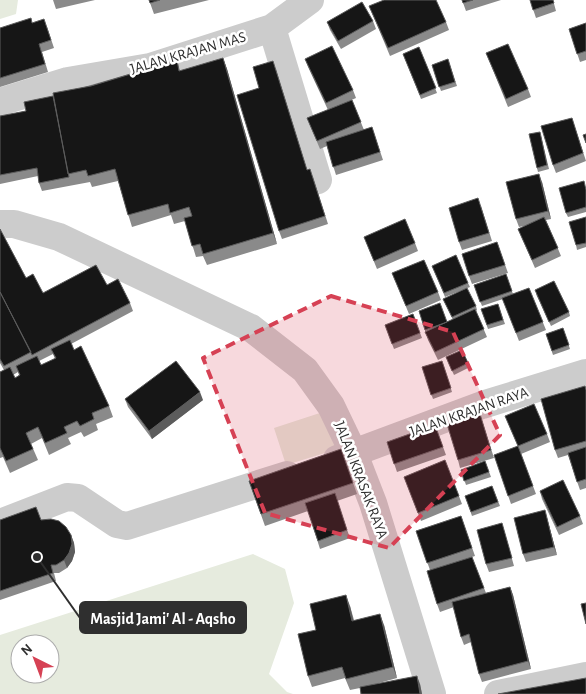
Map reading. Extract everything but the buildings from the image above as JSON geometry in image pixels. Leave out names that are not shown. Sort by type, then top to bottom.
[{"type":"street","name":"JALAN KRAJAN MAS","points":[[0,102],[68,82],[150,67],[272,28],[310,0]]},
{"type":"street","points":[[272,28],[318,180]]},
{"type":"street","name":"JALAN KRASAK RAYA","points":[[0,224],[14,224],[60,237],[251,328],[305,370],[331,406],[354,454],[373,503],[432,694]]},
{"type":"street","name":"JALAN KRAJAN RAYA","points":[[0,523],[67,497],[78,498],[117,524],[128,526],[354,454],[482,404],[586,373]]},
{"type":"street","points":[[498,694],[586,676]]},
{"type":"highlighted area","points":[[331,296],[453,332],[500,435],[389,548],[265,513],[203,358]]},
{"type":"shaded area","points":[[0,0],[18,0],[16,14],[0,19]]},
{"type":"shaded area","points":[[326,411],[338,449],[286,465],[274,428]]},
{"type":"shaded area","points":[[253,554],[285,569],[294,603],[269,674],[287,692],[293,694],[0,694],[0,635]]},
{"type":"place","name":"Masjid Jami' Al - Aqsho","points":[[37,557]]}]
